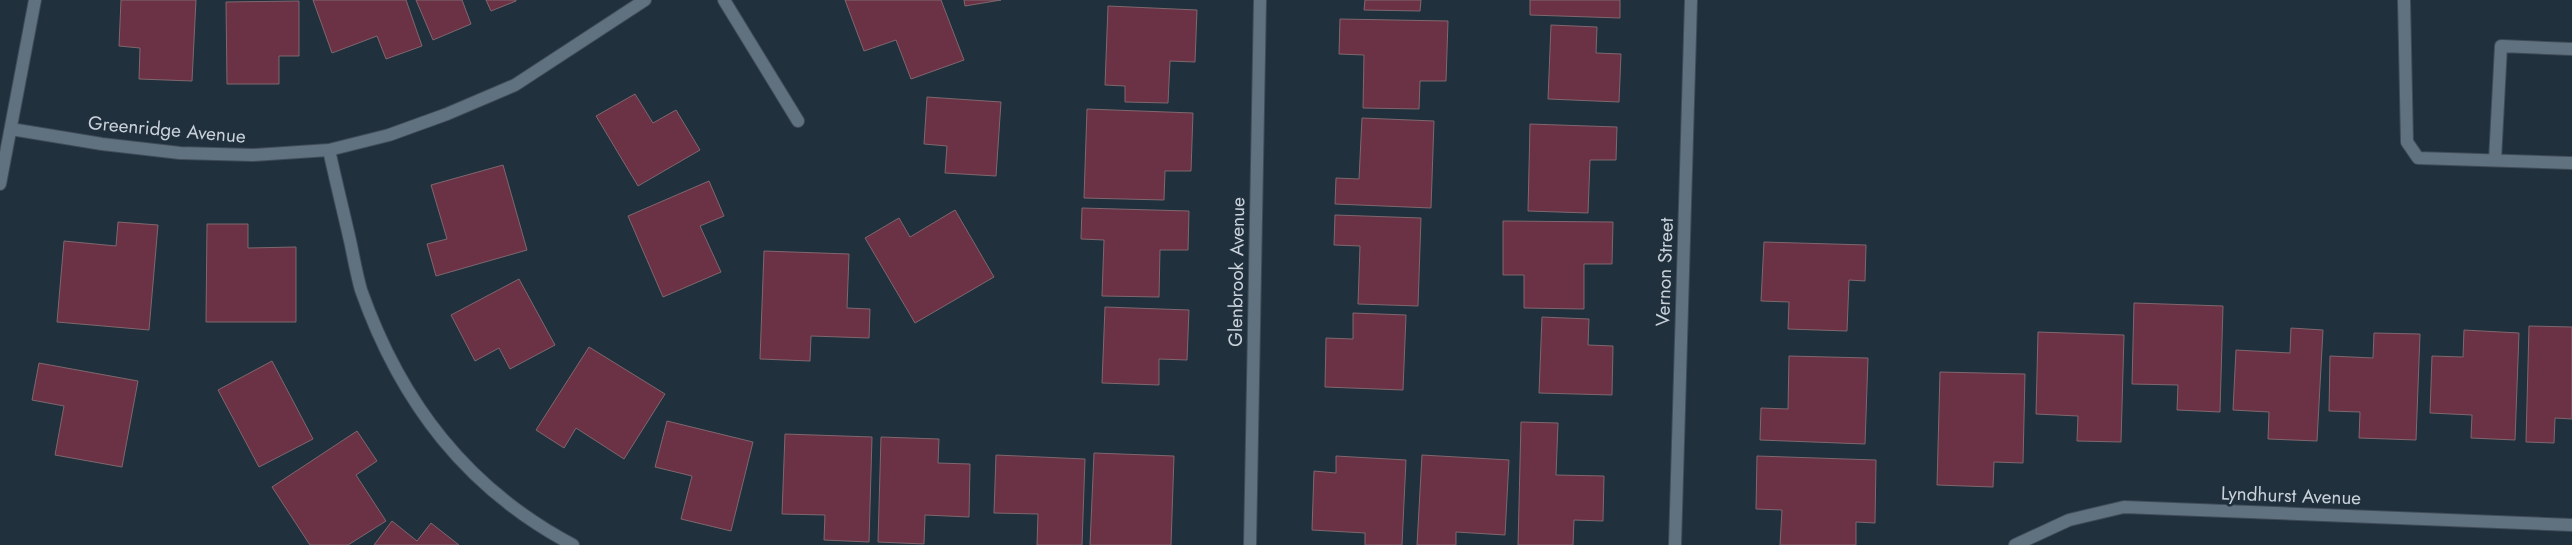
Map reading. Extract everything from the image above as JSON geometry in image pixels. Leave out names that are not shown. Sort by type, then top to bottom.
[{"type":"street","points":[[0,184],[35,0]]},
{"type":"street","name":"Greenridge Avenue","points":[[10,129],[102,144],[180,153],[253,155],[329,150],[389,134],[430,120],[515,85],[645,0]]},
{"type":"street","points":[[724,0],[798,121]]},
{"type":"street","name":"Glenbrook Avenue","points":[[1250,545],[1260,0]]},
{"type":"street","name":"Vernon Street","points":[[1675,545],[1691,0]]},
{"type":"street","points":[[2404,0],[2407,142],[2418,158],[2572,163]]},
{"type":"street","points":[[2495,160],[2500,46],[2572,49]]},
{"type":"street","points":[[329,150],[361,289],[406,388],[444,443],[486,486],[544,530],[573,545]]},
{"type":"street","name":"Lyndhurst Avenue","points":[[2015,545],[2069,520],[2124,507],[2572,525]]},
{"type":"building","points":[[121,0],[196,0],[192,81],[139,79],[140,48],[119,46]]},
{"type":"building","points":[[313,0],[406,0],[422,46],[386,59],[377,36],[332,53]]},
{"type":"building","points":[[416,0],[462,0],[471,24],[433,40]]},
{"type":"building","points":[[486,0],[516,0],[516,1],[491,11]]},
{"type":"building","points":[[845,0],[941,0],[964,60],[911,79],[896,40],[864,51]]},
{"type":"building","points":[[964,0],[1001,0],[965,6]]},
{"type":"building","points":[[1365,0],[1421,0],[1420,11],[1364,10]]},
{"type":"building","points":[[1530,0],[1620,0],[1620,18],[1530,15]]},
{"type":"building","points":[[299,1],[299,56],[279,56],[279,84],[227,84],[226,2]]},
{"type":"building","points":[[1108,6],[1197,10],[1195,62],[1170,61],[1168,103],[1125,102],[1125,86],[1105,85]]},
{"type":"building","points":[[1340,19],[1448,21],[1446,81],[1420,81],[1419,109],[1363,108],[1364,55],[1339,54]]},
{"type":"building","points":[[1551,25],[1597,27],[1596,53],[1621,54],[1619,102],[1548,99]]},
{"type":"building","points":[[635,94],[653,123],[676,110],[700,150],[638,186],[596,116]]},
{"type":"building","points":[[927,97],[1001,102],[996,176],[945,173],[947,146],[924,144]]},
{"type":"building","points":[[1087,109],[1193,113],[1191,171],[1165,171],[1164,200],[1084,198]]},
{"type":"building","points":[[1362,118],[1434,121],[1431,208],[1335,204],[1336,178],[1359,179]]},
{"type":"building","points":[[1530,124],[1617,127],[1616,160],[1590,160],[1588,213],[1528,211]]},
{"type":"building","points":[[503,165],[527,250],[436,276],[427,244],[447,239],[431,185]]},
{"type":"building","points":[[709,181],[724,216],[700,226],[721,272],[663,297],[628,216]]},
{"type":"building","points":[[1082,208],[1189,211],[1188,250],[1160,250],[1159,297],[1102,296],[1104,240],[1081,239]]},
{"type":"building","points":[[955,210],[994,277],[915,323],[865,238],[899,218],[910,237]]},
{"type":"building","points":[[1335,215],[1421,218],[1418,306],[1358,304],[1360,246],[1334,245]]},
{"type":"building","points":[[1503,221],[1613,222],[1612,264],[1584,264],[1584,309],[1524,308],[1524,275],[1503,275]]},
{"type":"building","points":[[118,222],[158,225],[149,330],[57,322],[64,241],[116,246]]},
{"type":"building","points":[[207,224],[248,224],[248,248],[296,247],[296,322],[206,322]]},
{"type":"building","points":[[1764,242],[1866,245],[1865,281],[1849,280],[1847,331],[1788,329],[1789,302],[1761,301]]},
{"type":"building","points":[[764,251],[849,254],[847,308],[870,309],[869,338],[811,336],[810,361],[760,359]]},
{"type":"building","points":[[519,279],[555,345],[510,369],[499,348],[475,361],[451,315]]},
{"type":"building","points":[[2134,303],[2223,306],[2220,412],[2177,410],[2178,385],[2132,384]]},
{"type":"building","points":[[1105,307],[1189,310],[1187,360],[1159,359],[1159,385],[1102,383]]},
{"type":"building","points":[[1353,313],[1406,315],[1403,390],[1325,387],[1326,338],[1353,339]]},
{"type":"building","points":[[1542,317],[1589,319],[1588,345],[1613,346],[1612,395],[1539,393]]},
{"type":"building","points":[[2529,326],[2572,327],[2572,419],[2555,418],[2554,443],[2526,442]]},
{"type":"building","points":[[2291,328],[2323,330],[2317,441],[2268,439],[2269,412],[2233,410],[2236,350],[2290,353]]},
{"type":"building","points":[[2464,330],[2519,333],[2515,440],[2471,438],[2472,415],[2430,413],[2432,356],[2463,357]]},
{"type":"building","points":[[2038,332],[2124,335],[2121,442],[2077,441],[2078,416],[2036,414]]},
{"type":"building","points":[[2374,333],[2420,334],[2416,440],[2359,438],[2360,412],[2329,411],[2330,356],[2373,358]]},
{"type":"building","points":[[589,347],[665,394],[624,459],[576,428],[564,448],[536,430]]},
{"type":"building","points":[[1789,356],[1868,358],[1865,444],[1760,440],[1761,408],[1788,409]]},
{"type":"building","points":[[272,361],[313,439],[259,467],[218,390]]},
{"type":"building","points":[[39,363],[138,381],[122,467],[55,455],[64,406],[32,400]]},
{"type":"building","points":[[1940,372],[2025,374],[2023,463],[1994,462],[1993,487],[1937,485]]},
{"type":"building","points":[[667,421],[753,442],[731,531],[681,519],[692,476],[655,467]]},
{"type":"building","points":[[1521,422],[1558,423],[1556,475],[1604,476],[1603,521],[1574,520],[1573,545],[1518,545]]},
{"type":"building","points":[[357,431],[377,461],[356,475],[386,521],[348,545],[310,545],[272,487]]},
{"type":"building","points":[[785,434],[872,437],[869,542],[824,540],[825,515],[782,514]]},
{"type":"building","points":[[881,437],[939,439],[938,463],[970,464],[969,517],[925,515],[924,544],[878,542]]},
{"type":"building","points":[[1094,453],[1174,456],[1171,545],[1090,545]]},
{"type":"building","points":[[996,455],[1085,459],[1082,545],[1037,545],[1038,514],[994,513]]},
{"type":"building","points":[[1422,455],[1509,460],[1505,535],[1456,532],[1456,545],[1417,545]]},
{"type":"building","points":[[1336,456],[1406,460],[1402,545],[1365,545],[1365,533],[1312,530],[1314,471],[1336,473]]},
{"type":"building","points":[[1757,456],[1876,460],[1875,523],[1856,522],[1856,545],[1780,545],[1782,510],[1756,509]]},
{"type":"building","points":[[392,521],[417,541],[431,523],[459,545],[374,545]]}]
